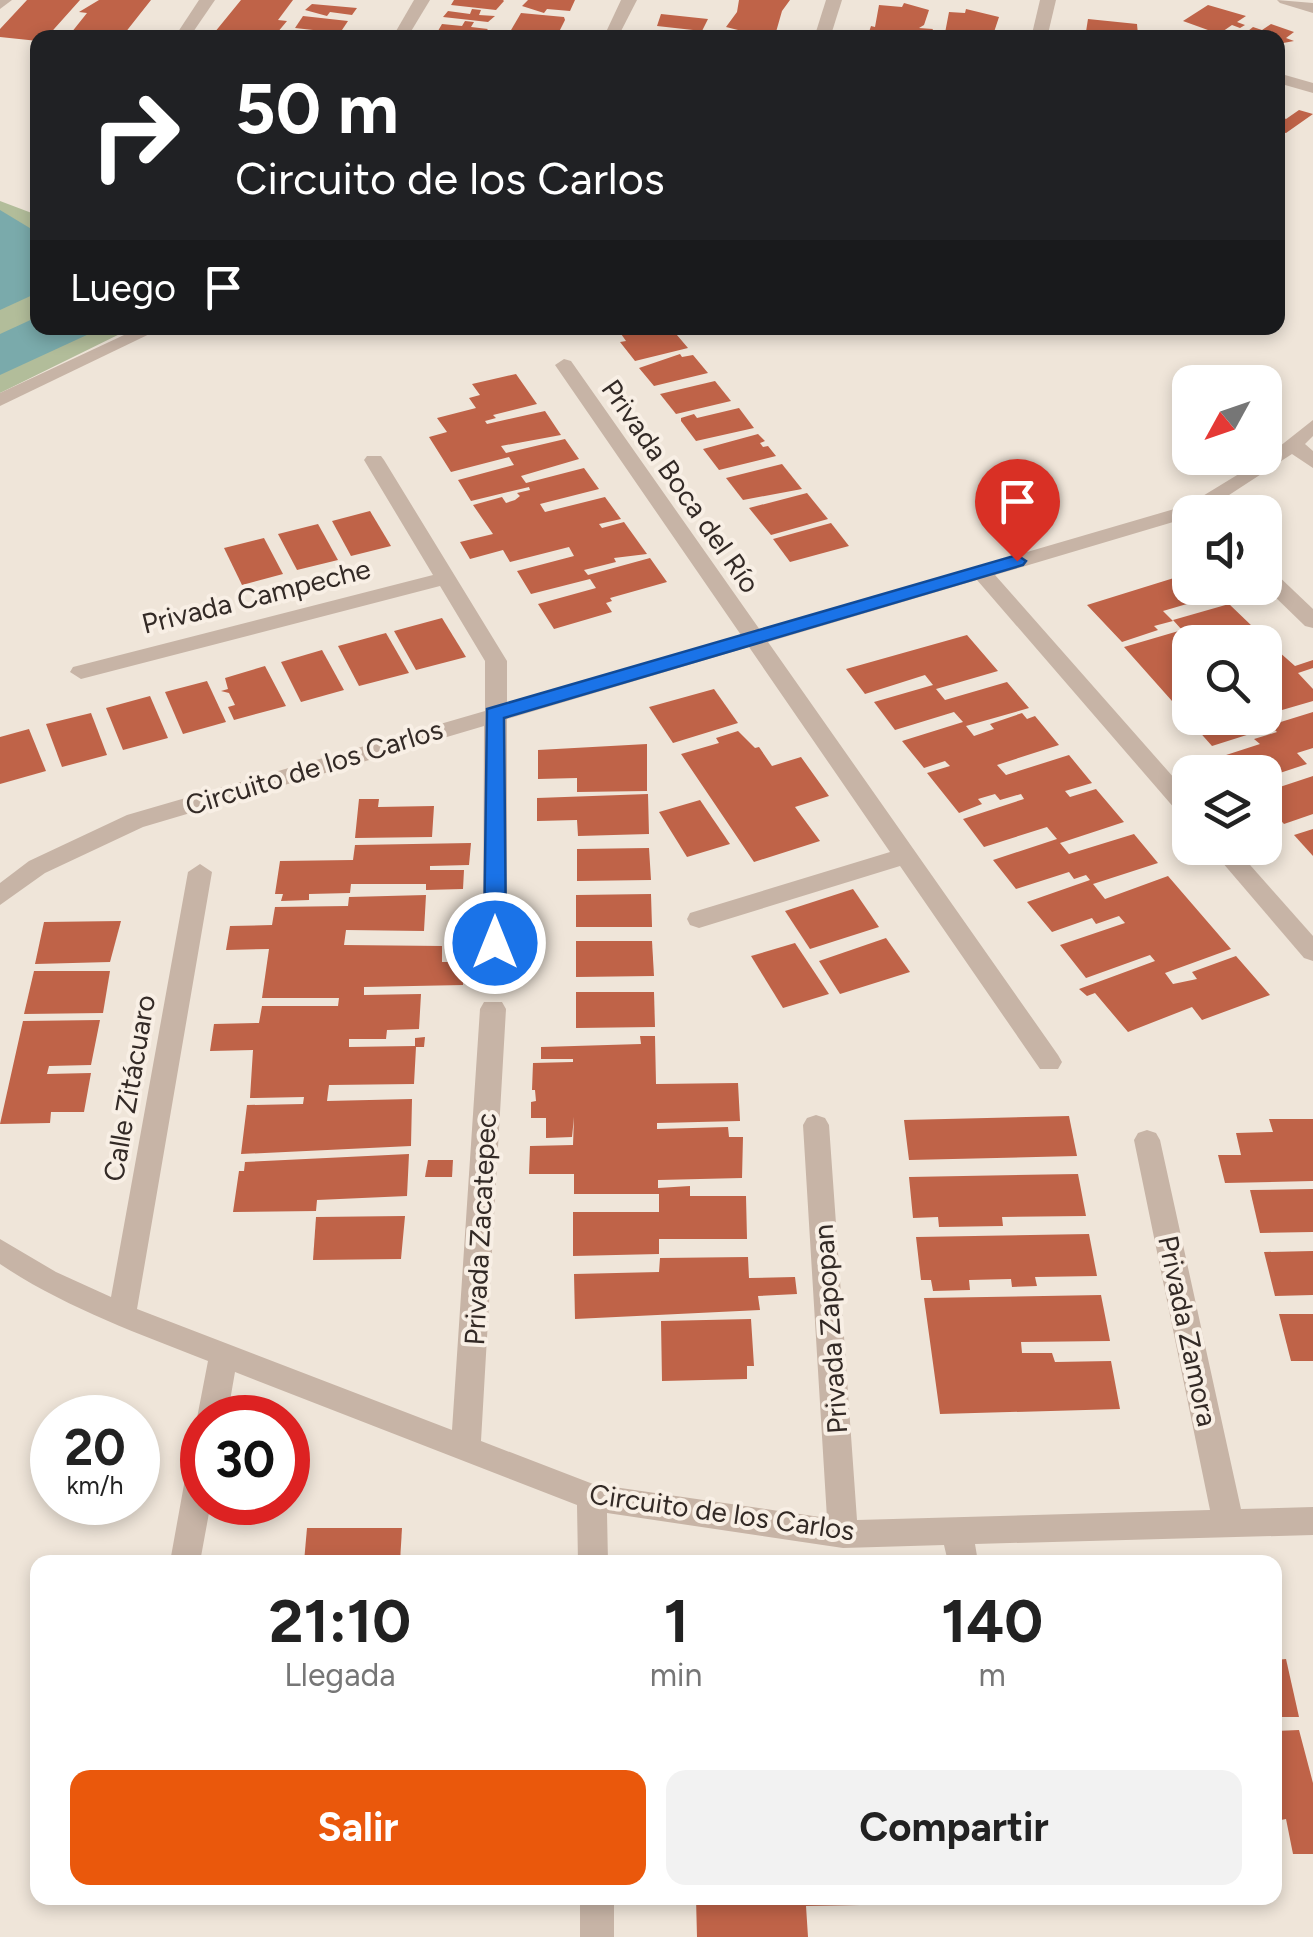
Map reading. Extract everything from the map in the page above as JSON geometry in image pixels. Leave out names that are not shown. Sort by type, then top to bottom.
[{"type":"street","points":[[186,30],[207,0]]},
{"type":"street","points":[[404,30],[422,0]]},
{"type":"street","points":[[615,30],[630,0]]},
{"type":"street","points":[[825,30],[834,0]]},
{"type":"street","points":[[1041,30],[1048,0]]},
{"type":"street","points":[[1286,0],[1313,8]]},
{"type":"street","points":[[1285,80],[1313,88]]},
{"type":"street","points":[[0,400],[139,335]]},
{"type":"street","name":"Privada Boca del Río","points":[[564,365],[1049,1062]]},
{"type":"street","name":"Circuito de los Carlos","points":[[1220,495],[1313,426]]},
{"type":"street","points":[[1293,444],[1313,462]]},
{"type":"street","points":[[374,460],[496,661],[495,943]]},
{"type":"street","name":"Circuito de los Carlos","points":[[0,896],[37,867],[135,821],[1172,518]]},
{"type":"street","points":[[981,572],[1172,790]]},
{"type":"street","name":"Privada Campeche","points":[[81,672],[446,578]]},
{"type":"street","points":[[1282,592],[1313,621]]},
{"type":"street","points":[[699,920],[906,856]]},
{"type":"street","points":[[1237,865],[1313,952]]},
{"type":"street","name":"Calle Zitácuaro","points":[[122,1315],[200,872]]},
{"type":"street","name":"Privada Zacatepec","points":[[466,1450],[493,1009]]},
{"type":"street","name":"Privada Zapopan","points":[[816,1124],[844,1534]]},
{"type":"street","name":"Privada Zamora","points":[[1147,1140],[1228,1522]]},
{"type":"street","name":"Circuito de los Carlos","points":[[0,1250],[46,1280],[122,1315],[592,1497],[844,1534],[1313,1522]]},
{"type":"street","points":[[216,1395],[224,1354]]},
{"type":"street","points":[[592,1497],[593,1555]]},
{"type":"street","points":[[186,1555],[192,1525]]},
{"type":"street","points":[[956,1530],[961,1555]]},
{"type":"street","points":[[596,1905],[597,1937]]},
{"type":"green space","points":[[0,201],[30,212],[30,335],[118,335],[0,393]]},
{"type":"water","points":[[0,210],[30,228],[30,296],[0,310]]},
{"type":"water","points":[[30,320],[30,335],[87,335],[0,375],[0,334]]},
{"type":"building","points":[[27,0],[80,0],[53,30],[30,30],[30,40],[0,37],[0,29]]},
{"type":"building","points":[[99,0],[151,0],[127,30],[73,30],[87,13],[79,12]]},
{"type":"building","points":[[241,0],[293,0],[278,20],[287,21],[280,30],[217,30]]},
{"type":"building","points":[[454,0],[504,1],[496,10],[451,5]]},
{"type":"building","points":[[528,0],[575,0],[570,11],[547,9],[544,13],[522,6]]},
{"type":"building","points":[[739,0],[790,0],[777,30],[726,27],[737,12]]},
{"type":"building","points":[[904,3],[929,10],[919,28],[932,30],[870,30],[875,27],[879,5],[902,7]]},
{"type":"building","points":[[312,4],[357,8],[352,15],[330,12],[327,16],[305,10]]},
{"type":"building","points":[[1208,5],[1246,16],[1237,22],[1245,25],[1232,25],[1225,30],[1208,30],[1183,21]]},
{"type":"building","points":[[472,9],[481,10],[479,15],[495,16],[488,22],[443,17],[448,11],[470,14]]},
{"type":"building","points":[[966,9],[999,17],[995,30],[946,30],[949,12],[965,13]]},
{"type":"building","points":[[521,13],[565,20],[560,30],[511,30]]},
{"type":"building","points":[[661,14],[708,19],[702,30],[657,26]]},
{"type":"building","points":[[303,16],[348,21],[342,30],[295,28]]},
{"type":"building","points":[[1088,19],[1137,24],[1138,30],[1086,30]]},
{"type":"building","points":[[465,21],[474,22],[471,27],[488,29],[438,30],[442,24],[462,26]]},
{"type":"building","points":[[1271,24],[1294,32],[1286,38],[1294,41],[1285,43],[1285,30],[1262,30]]},
{"type":"building","points":[[1299,110],[1313,114],[1286,133],[1286,119]]},
{"type":"building","points":[[622,335],[677,335],[688,348],[635,361],[620,342],[626,341]]},
{"type":"building","points":[[680,354],[693,355],[708,373],[654,386],[639,368]]},
{"type":"building","points":[[516,374],[537,404],[493,415],[496,418],[485,421],[487,424],[545,411],[561,435],[501,446],[506,453],[565,439],[579,459],[521,476],[526,483],[584,468],[599,489],[540,504],[545,512],[605,497],[621,519],[599,524],[602,528],[624,522],[647,554],[614,558],[616,562],[584,570],[588,575],[650,558],[667,582],[610,598],[612,601],[606,603],[612,612],[554,629],[538,604],[596,588],[590,579],[531,594],[517,571],[574,556],[569,547],[510,562],[503,550],[470,559],[460,542],[493,534],[473,505],[502,497],[506,503],[520,496],[517,493],[530,490],[529,487],[471,501],[458,480],[514,465],[509,457],[451,472],[429,437],[447,432],[437,418],[476,408],[469,398],[480,395],[472,384]]},
{"type":"building","points":[[715,381],[731,401],[676,414],[660,394]]},
{"type":"building","points":[[739,408],[754,428],[696,441],[681,421],[694,414],[697,418]]},
{"type":"building","points":[[758,434],[765,441],[760,443],[763,447],[768,446],[776,456],[719,470],[703,449]]},
{"type":"building","points":[[782,464],[802,489],[743,500],[726,478]]},
{"type":"building","points":[[807,493],[828,519],[771,535],[749,508]]},
{"type":"building","points":[[370,511],[391,546],[351,556],[332,521]]},
{"type":"building","points":[[831,523],[849,546],[790,562],[773,539]]},
{"type":"building","points":[[318,524],[338,560],[297,570],[278,534]]},
{"type":"building","points":[[264,538],[283,574],[242,585],[224,548]]},
{"type":"building","points":[[1172,579],[1172,605],[1183,605],[1163,611],[1173,621],[1122,642],[1087,605]]},
{"type":"building","points":[[1230,605],[1251,625],[1178,625],[1173,620]]},
{"type":"building","points":[[442,618],[466,657],[416,670],[394,631]]},
{"type":"building","points":[[386,633],[409,673],[359,686],[338,646]]},
{"type":"building","points":[[1172,633],[1172,701],[1124,647]]},
{"type":"building","points":[[967,635],[998,671],[936,689],[945,700],[1007,682],[1029,708],[966,726],[974,736],[994,729],[990,724],[1022,713],[1027,719],[1035,716],[1059,745],[997,765],[1006,775],[1069,755],[1092,783],[1065,791],[1070,797],[1096,789],[1124,822],[1060,843],[1069,854],[1134,834],[1158,863],[1093,884],[1105,899],[1168,876],[1231,949],[1165,973],[1173,984],[1197,979],[1192,972],[1236,956],[1270,995],[1202,1020],[1192,1007],[1128,1032],[1095,993],[1087,996],[1079,989],[1155,961],[1150,955],[1086,978],[1060,945],[1125,923],[1119,916],[1096,924],[1092,918],[1052,932],[1027,902],[1090,880],[1086,875],[1074,879],[1069,872],[1016,889],[993,860],[1057,839],[1047,827],[984,847],[963,819],[1024,799],[1021,794],[1000,800],[995,794],[978,799],[982,804],[959,813],[927,773],[950,766],[945,761],[924,768],[902,741],[963,722],[954,712],[895,730],[874,702],[933,685],[925,675],[865,694],[846,669]]},
{"type":"building","points":[[322,650],[344,690],[301,702],[281,662]]},
{"type":"building","points":[[1282,655],[1295,666],[1313,660],[1313,668],[1298,673],[1313,689],[1313,701],[1282,710]]},
{"type":"building","points":[[265,666],[286,706],[234,720],[228,707],[235,705],[229,693],[221,691],[228,689],[225,678]]},
{"type":"building","points":[[207,681],[226,722],[183,734],[165,692]]},
{"type":"building","points":[[714,689],[738,723],[673,743],[649,707]]},
{"type":"building","points":[[150,696],[168,738],[123,750],[106,708]]},
{"type":"building","points":[[1313,712],[1313,748],[1297,753],[1307,764],[1282,772],[1282,755],[1226,755],[1260,744],[1254,739],[1282,735],[1282,722]]},
{"type":"building","points":[[91,713],[107,755],[62,767],[46,724]]},
{"type":"building","points":[[29,729],[46,771],[0,784],[0,737]]},
{"type":"building","points":[[738,731],[755,748],[759,747],[772,766],[801,757],[829,796],[795,807],[820,841],[754,862],[681,754],[719,743],[716,738]]},
{"type":"building","points":[[1202,735],[1247,735],[1212,746]]},
{"type":"building","points":[[647,744],[647,791],[577,792],[577,778],[538,779],[538,750]]},
{"type":"building","points":[[1313,776],[1313,814],[1284,824],[1282,786]]},
{"type":"building","points":[[648,794],[649,834],[578,836],[577,820],[537,821],[537,798]]},
{"type":"building","points":[[359,799],[379,799],[378,807],[434,806],[432,837],[355,838]]},
{"type":"building","points":[[700,800],[730,844],[687,857],[659,812]]},
{"type":"building","points":[[1313,829],[1313,856],[1294,835]]},
{"type":"building","points":[[471,843],[469,865],[430,866],[430,870],[464,870],[463,889],[426,890],[426,884],[351,884],[350,893],[309,894],[309,900],[281,901],[283,894],[275,894],[280,861],[353,860],[355,845]]},
{"type":"building","points":[[649,848],[651,880],[577,881],[577,849]]},
{"type":"building","points":[[853,889],[879,927],[810,949],[785,911]]},
{"type":"building","points":[[651,894],[652,927],[576,927],[576,895]]},
{"type":"building","points":[[426,895],[424,931],[346,930],[344,945],[442,946],[442,962],[464,962],[463,985],[364,987],[364,995],[421,994],[419,1029],[387,1030],[386,1039],[349,1039],[349,1047],[415,1046],[415,1038],[425,1037],[424,1047],[416,1047],[414,1084],[329,1085],[327,1101],[412,1099],[411,1146],[241,1154],[247,1105],[303,1104],[304,1097],[250,1098],[253,1050],[210,1051],[214,1024],[259,1023],[262,1006],[338,1006],[339,998],[262,998],[269,949],[226,950],[230,926],[272,925],[275,907],[348,906],[349,897]]},
{"type":"building","points":[[121,921],[110,962],[35,964],[44,922]]},
{"type":"building","points":[[886,938],[910,972],[840,994],[819,961]]},
{"type":"building","points":[[576,941],[652,941],[654,976],[576,977]]},
{"type":"building","points":[[795,943],[829,994],[783,1008],[751,956]]},
{"type":"building","points":[[34,971],[110,971],[103,1013],[24,1014]]},
{"type":"building","points":[[576,992],[654,992],[655,1027],[576,1028]]},
{"type":"building","points":[[100,1020],[91,1065],[49,1066],[47,1074],[91,1073],[84,1112],[51,1112],[50,1123],[0,1124],[23,1021]]},
{"type":"building","points":[[640,1036],[655,1036],[656,1084],[738,1083],[740,1121],[657,1123],[657,1129],[728,1127],[729,1137],[743,1137],[742,1178],[658,1180],[658,1188],[690,1186],[690,1196],[746,1196],[747,1239],[659,1239],[659,1254],[573,1256],[573,1212],[659,1212],[659,1194],[574,1194],[574,1174],[529,1174],[530,1146],[573,1145],[574,1117],[572,1137],[546,1138],[546,1118],[531,1118],[531,1102],[536,1101],[532,1090],[533,1063],[573,1062],[541,1059],[541,1047],[641,1044]]},
{"type":"building","points":[[1069,1116],[1077,1156],[909,1160],[904,1120]]},
{"type":"building","points":[[1269,1119],[1313,1119],[1313,1181],[1225,1183],[1218,1155],[1241,1155],[1236,1133],[1273,1132]]},
{"type":"building","points":[[409,1154],[407,1196],[317,1200],[316,1211],[233,1212],[239,1171],[244,1171],[245,1162]]},
{"type":"building","points":[[428,1160],[453,1160],[452,1177],[425,1177]]},
{"type":"building","points":[[1078,1174],[1086,1216],[1002,1217],[1003,1226],[939,1227],[938,1217],[913,1218],[909,1177]]},
{"type":"building","points":[[1313,1189],[1313,1232],[1260,1233],[1250,1190]]},
{"type":"building","points":[[405,1216],[401,1259],[313,1260],[316,1217]]},
{"type":"building","points":[[1089,1234],[1097,1276],[1035,1277],[1037,1286],[1012,1287],[1011,1279],[969,1280],[970,1290],[933,1291],[931,1280],[921,1280],[916,1237]]},
{"type":"building","points":[[1313,1251],[1313,1295],[1275,1296],[1264,1252]]},
{"type":"building","points":[[748,1257],[749,1278],[795,1277],[797,1294],[758,1296],[760,1310],[575,1319],[574,1274],[659,1272],[660,1258]]},
{"type":"building","points":[[1101,1295],[1110,1341],[1021,1342],[1022,1353],[1052,1353],[1055,1362],[1111,1361],[1120,1409],[940,1414],[924,1298]]},
{"type":"building","points":[[1279,1314],[1313,1314],[1313,1361],[1291,1361]]},
{"type":"building","points":[[751,1319],[754,1366],[747,1366],[747,1379],[662,1381],[661,1321]]},
{"type":"building","points":[[307,1528],[402,1528],[400,1555],[305,1555]]},
{"type":"building","points":[[1282,1659],[1286,1659],[1299,1717],[1282,1717]]},
{"type":"building","points":[[1299,1730],[1313,1783],[1313,1854],[1293,1854],[1286,1819],[1282,1820],[1282,1731]]},
{"type":"building","points":[[696,1905],[860,1905],[806,1906],[808,1937],[697,1937]]},
{"type":"route","points":[[495,943],[494,714],[1017,561]]}]
